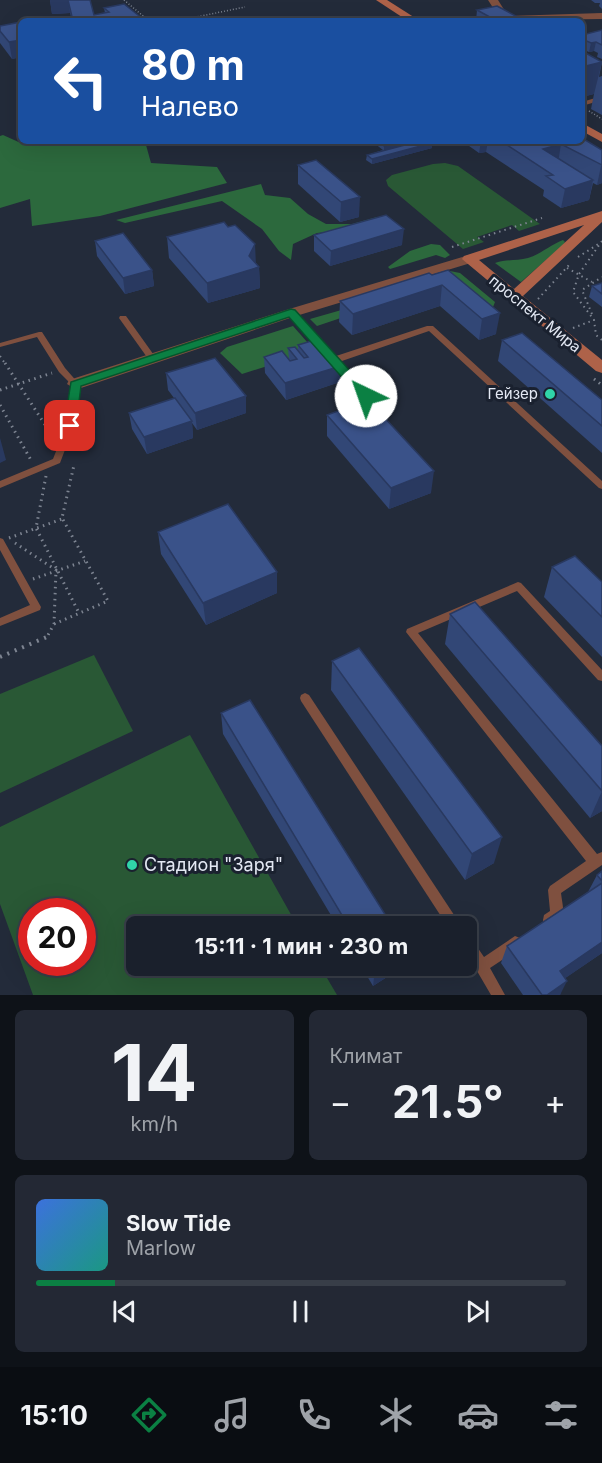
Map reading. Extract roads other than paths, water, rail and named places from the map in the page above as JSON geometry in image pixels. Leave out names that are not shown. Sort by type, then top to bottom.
[{"type":"street","points":[[381,0],[410,18]]},
{"type":"street","points":[[493,0],[504,18]]},
{"type":"street","points":[[519,18],[587,13],[602,16]]},
{"type":"street","points":[[585,128],[602,139]]},
{"type":"street","points":[[75,384],[601,215]]},
{"type":"street","points":[[514,297],[601,215]]},
{"type":"street","points":[[558,230],[576,241]]},
{"type":"street","name":"проспект Мира","points":[[468,259],[602,368]]},
{"type":"lane","points":[[585,105],[602,98]]},
{"type":"lane","points":[[291,313],[366,396]]},
{"type":"lane","points":[[123,318],[152,358]]},
{"type":"lane","points":[[333,361],[430,328],[602,486]]},
{"type":"lane","points":[[0,345],[39,334],[62,370],[75,384],[70,426],[57,461],[41,473],[0,485]]},
{"type":"lane","points":[[0,622],[36,607],[4,540]]},
{"type":"lane","points":[[482,966],[557,914],[554,890],[599,860],[411,632],[518,586],[602,677]]},
{"type":"lane","points":[[305,698],[449,916]]},
{"type":"lane","points":[[477,959],[498,995]]},
{"type":"place","name":"Гейзер","points":[[550,394]]},
{"type":"place","name":"Стадион \"Заря\"","points":[[132,865]]}]
